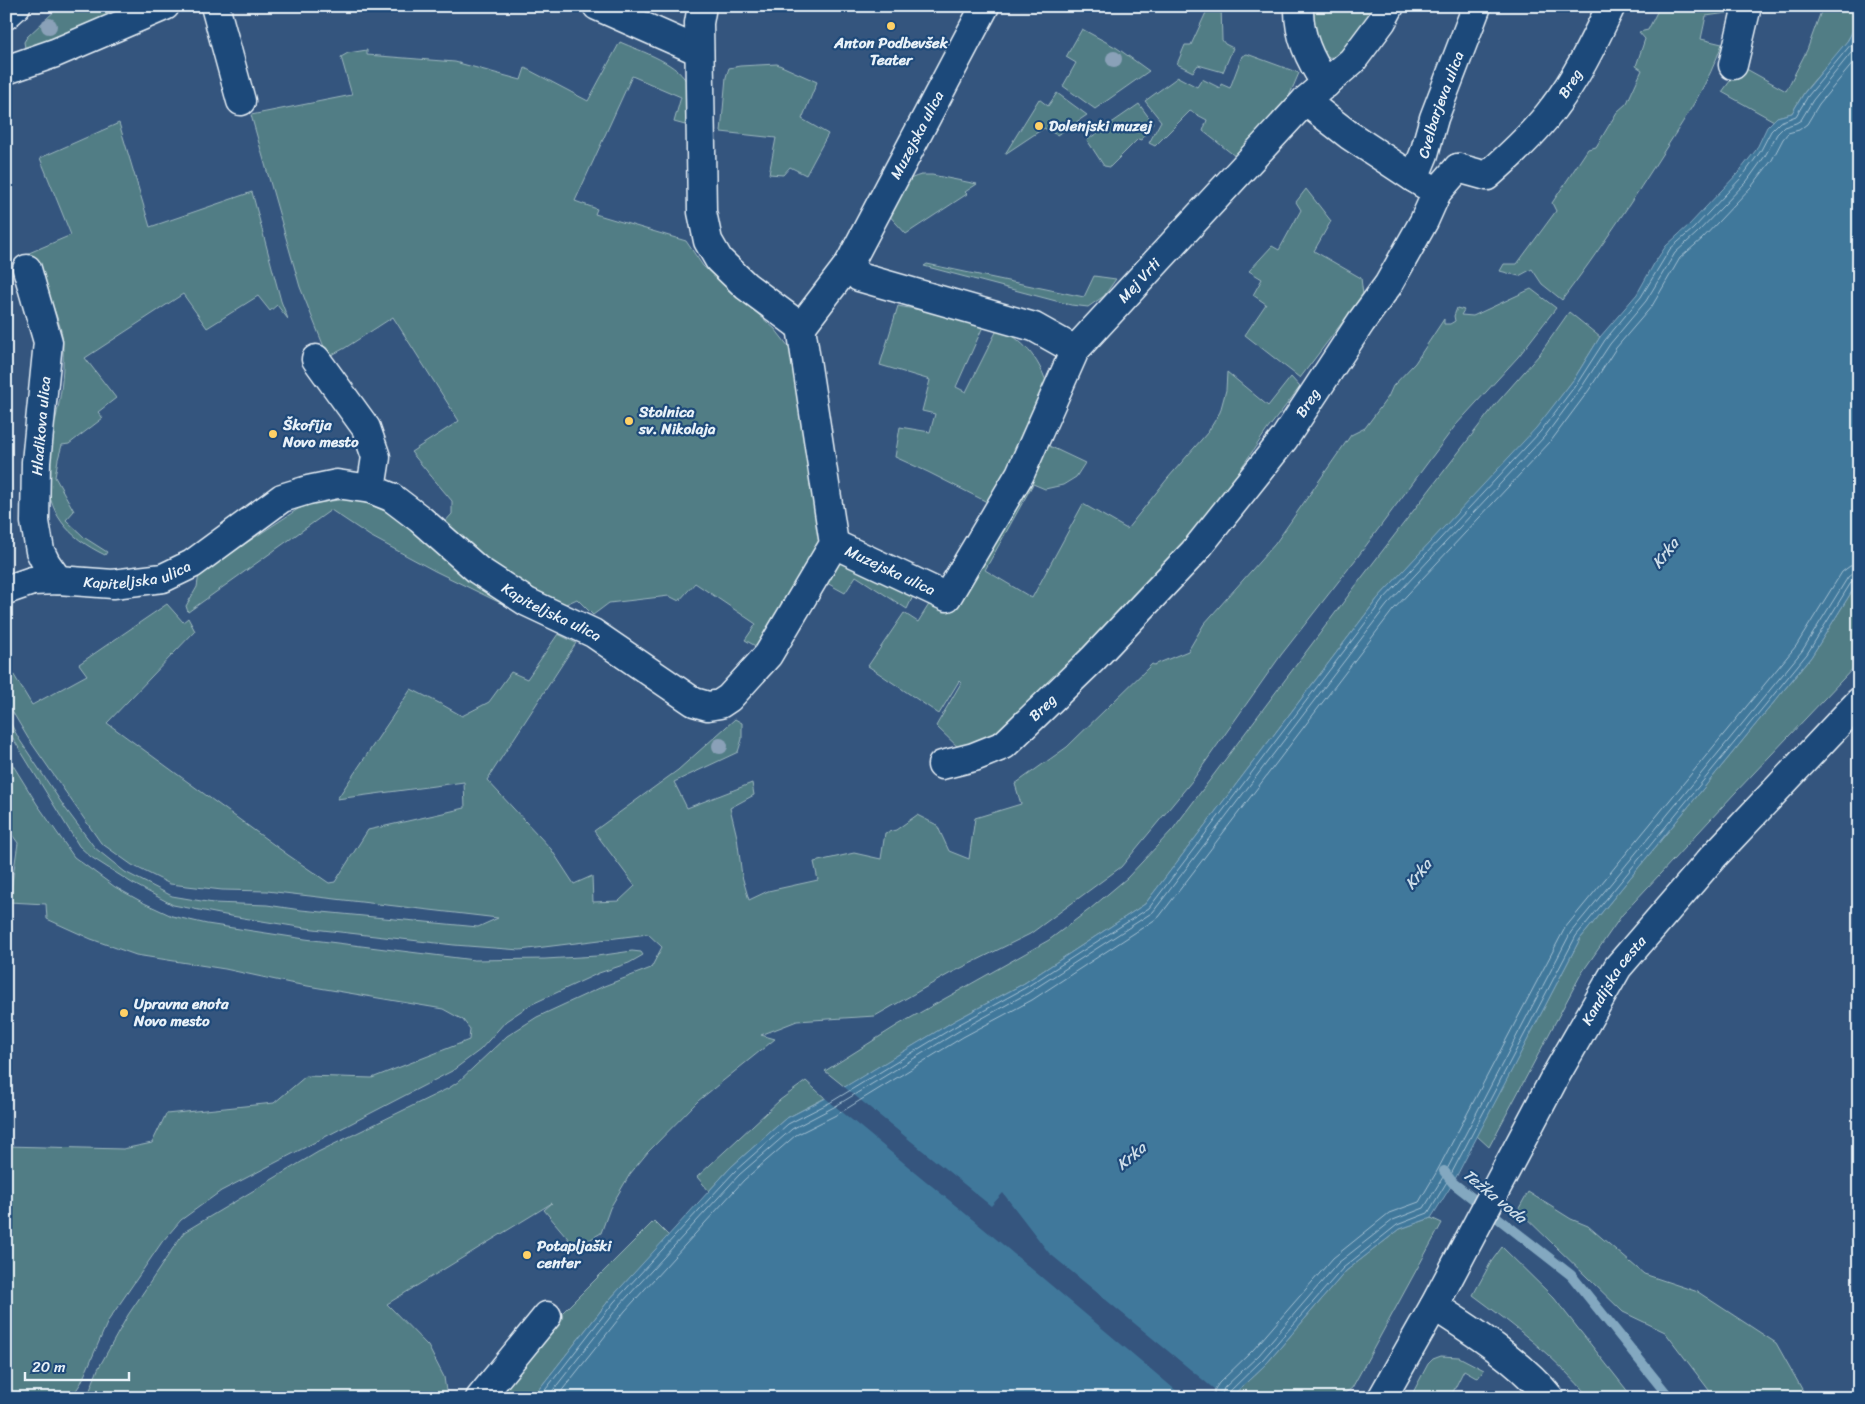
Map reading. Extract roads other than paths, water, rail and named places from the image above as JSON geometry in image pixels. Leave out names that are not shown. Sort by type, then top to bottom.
[{"type":"street","points":[[6,70],[55,53],[165,6]]},
{"type":"street","points":[[215,6],[241,101]]},
{"type":"street","points":[[597,6],[699,51]]},
{"type":"street","points":[[702,6],[699,23],[702,212],[708,241],[719,260],[746,286],[801,327],[834,544]]},
{"type":"street","name":"Muzejska ulica","points":[[801,327],[849,264],[985,6]]},
{"type":"street","points":[[1299,6],[1298,22],[1304,42],[1313,64],[1326,84]]},
{"type":"street","name":"Mej Vrti","points":[[947,597],[1020,474],[1075,350],[1305,101],[1352,61],[1382,22],[1390,6]]},
{"type":"street","name":"Cvelbarjeva ulica","points":[[1437,192],[1414,178],[1424,154],[1434,118],[1477,6]]},
{"type":"street","name":"Breg","points":[[942,765],[974,757],[1004,745],[1093,659],[1194,552],[1284,439],[1388,285],[1424,221],[1437,192],[1458,168],[1488,176],[1511,154],[1554,108],[1582,65],[1612,6]]},
{"type":"street","points":[[1733,65],[1747,6]]},
{"type":"street","points":[[1305,101],[1349,135],[1414,178]]},
{"type":"street","points":[[849,264],[859,277],[1034,327],[1075,350]]},
{"type":"street","name":"Hladikova ulica","points":[[27,269],[48,342],[36,462],[35,522],[40,551],[58,580]]},
{"type":"street","points":[[316,359],[366,428],[376,457],[371,489]]},
{"type":"street","name":"Kapiteljska ulica","points":[[6,590],[32,581],[58,580],[114,584],[164,578],[192,564],[282,498],[337,484],[371,489],[391,497],[420,519],[478,570],[527,602],[593,633],[694,702],[708,706],[720,704],[729,698],[768,655],[834,544]]},
{"type":"street","name":"Muzejska ulica","points":[[834,544],[947,597]]},
{"type":"street","name":"Kandijska cesta","points":[[1382,1398],[1434,1306],[1556,1075],[1618,967],[1712,857],[1859,702]]},
{"type":"street","points":[[1434,1306],[1476,1332],[1539,1385],[1550,1398]]},
{"type":"street","points":[[480,1398],[547,1316]]},
{"type":"water","name":"Krka","points":[[1859,18],[1859,580],[1811,657],[1580,939],[1453,1183],[1431,1218],[1400,1229],[1346,1271],[1267,1363],[1230,1398],[532,1398],[610,1299],[731,1167],[785,1119],[828,1097],[954,1021],[1023,984],[1145,904],[1378,598],[1536,428],[1574,379],[1600,337],[1637,294],[1666,246],[1689,225],[1738,173],[1756,150],[1767,127],[1777,117],[1792,113],[1804,93],[1848,40]]},
{"type":"waterway","name":"Težka voda","points":[[1444,1171],[1453,1183],[1571,1275],[1670,1398]]},
{"type":"place","name":"Anton Podbevšek Teater","points":[[891,26]]},
{"type":"place","name":"Dolenjski muzej","points":[[1039,126]]},
{"type":"place","name":"Stolnica sv. Nikolaja","points":[[629,421]]},
{"type":"place","name":"Škofija Novo mesto","points":[[273,434]]},
{"type":"place","name":"Upravna enota Novo mesto","points":[[124,1013]]},
{"type":"place","name":"Potapljaški center","points":[[527,1255]]}]
